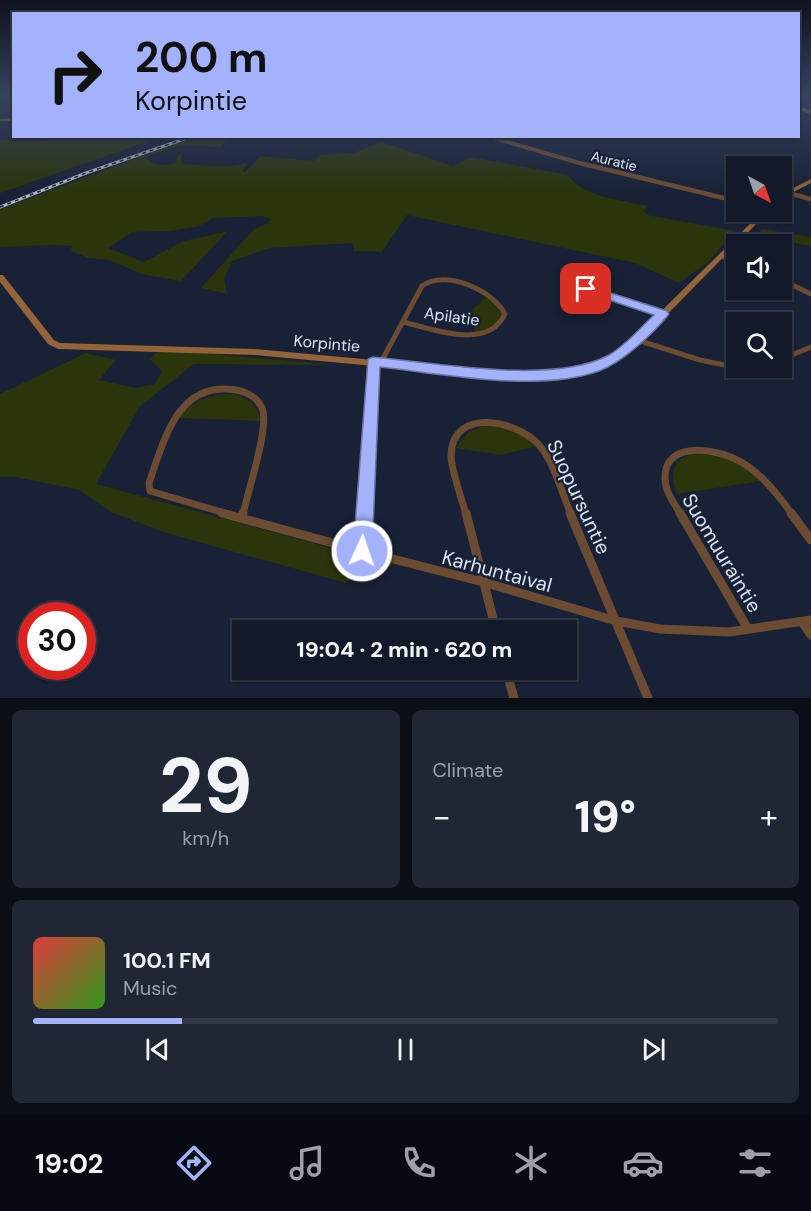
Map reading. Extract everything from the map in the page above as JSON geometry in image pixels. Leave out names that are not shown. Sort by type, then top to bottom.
[{"type":"street","name":"Auratie","points":[[492,138],[553,157],[726,199]]},
{"type":"street","points":[[499,141],[503,138]]},
{"type":"street","points":[[792,190],[811,181]]},
{"type":"street","points":[[792,196],[811,200]]},
{"type":"street","name":"Korpintie","points":[[0,277],[51,342],[58,345],[198,348],[516,376],[553,376],[582,371],[607,362],[638,339],[755,222]]},
{"type":"street","points":[[721,256],[726,258]]},
{"type":"street","name":"Apilatie","points":[[429,281],[479,289],[494,296],[503,306],[506,314],[504,321],[490,332],[471,335],[403,322],[422,286],[429,281]]},
{"type":"street","points":[[792,285],[811,294]]},
{"type":"street","points":[[586,289],[663,314]]},
{"type":"street","points":[[362,551],[377,362],[403,322]]},
{"type":"street","points":[[638,339],[726,366]]},
{"type":"street","points":[[792,355],[811,347]]},
{"type":"street","name":"Karhuntaival","points":[[242,518],[264,427],[264,413],[260,404],[247,393],[235,389],[214,391],[193,399],[177,413],[148,488],[165,497],[362,551],[483,582],[616,621],[688,632],[729,632],[807,621]]},
{"type":"street","name":"Suopursuntie","points":[[493,620],[450,456],[453,444],[465,429],[484,422],[499,422],[523,430],[544,451],[648,698]]},
{"type":"street","name":"Suomuuraintie","points":[[748,629],[667,491],[664,478],[670,461],[679,454],[699,449],[723,453],[740,460],[767,483],[811,540]]},
{"type":"street","points":[[807,621],[811,635]]},
{"type":"street","points":[[509,680],[514,698]]},
{"type":"green space","points":[[54,138],[152,140],[0,193],[0,140],[49,141]]},
{"type":"green space","points":[[195,138],[229,138],[220,147],[180,145],[148,156],[147,159],[160,165],[167,165],[175,163],[179,154],[182,153],[181,161],[184,164],[225,166],[244,163],[247,164],[242,171],[245,172],[261,156],[314,161],[320,155],[354,153],[381,142],[453,166],[472,157],[568,175],[575,183],[593,193],[648,206],[644,211],[647,215],[735,231],[732,234],[726,234],[726,241],[707,263],[679,283],[635,263],[407,215],[382,252],[354,251],[353,243],[270,248],[232,261],[224,278],[227,294],[201,288],[254,229],[268,223],[271,219],[261,216],[213,218],[199,226],[170,231],[133,232],[108,248],[144,262],[184,241],[228,231],[181,281],[142,274],[109,260],[88,258],[71,251],[72,246],[0,247],[0,209]]},
{"type":"green space","points":[[762,229],[811,237],[811,246],[792,243],[792,234],[758,234]]},
{"type":"green space","points":[[489,294],[504,315],[498,326],[476,334],[472,310]]},
{"type":"green space","points":[[158,351],[336,365],[194,364],[140,406],[96,484],[394,565],[362,571],[346,583],[163,532],[111,512],[79,490],[16,477],[0,477],[0,394],[86,353],[116,360],[99,380],[135,388],[155,384],[162,371],[150,359]]},
{"type":"green space","points":[[232,394],[251,403],[257,410],[261,421],[178,418],[202,400],[216,395]]},
{"type":"green space","points":[[486,425],[512,428],[537,446],[501,455],[456,448],[468,432]]},
{"type":"green space","points":[[702,452],[734,461],[761,481],[677,494],[673,477],[676,465],[685,457]]},
{"type":"railway","points":[[0,207],[86,173],[187,138]]},
{"type":"route","points":[[362,551],[373,362],[516,376],[553,376],[582,371],[617,357],[663,314],[586,289]]}]
